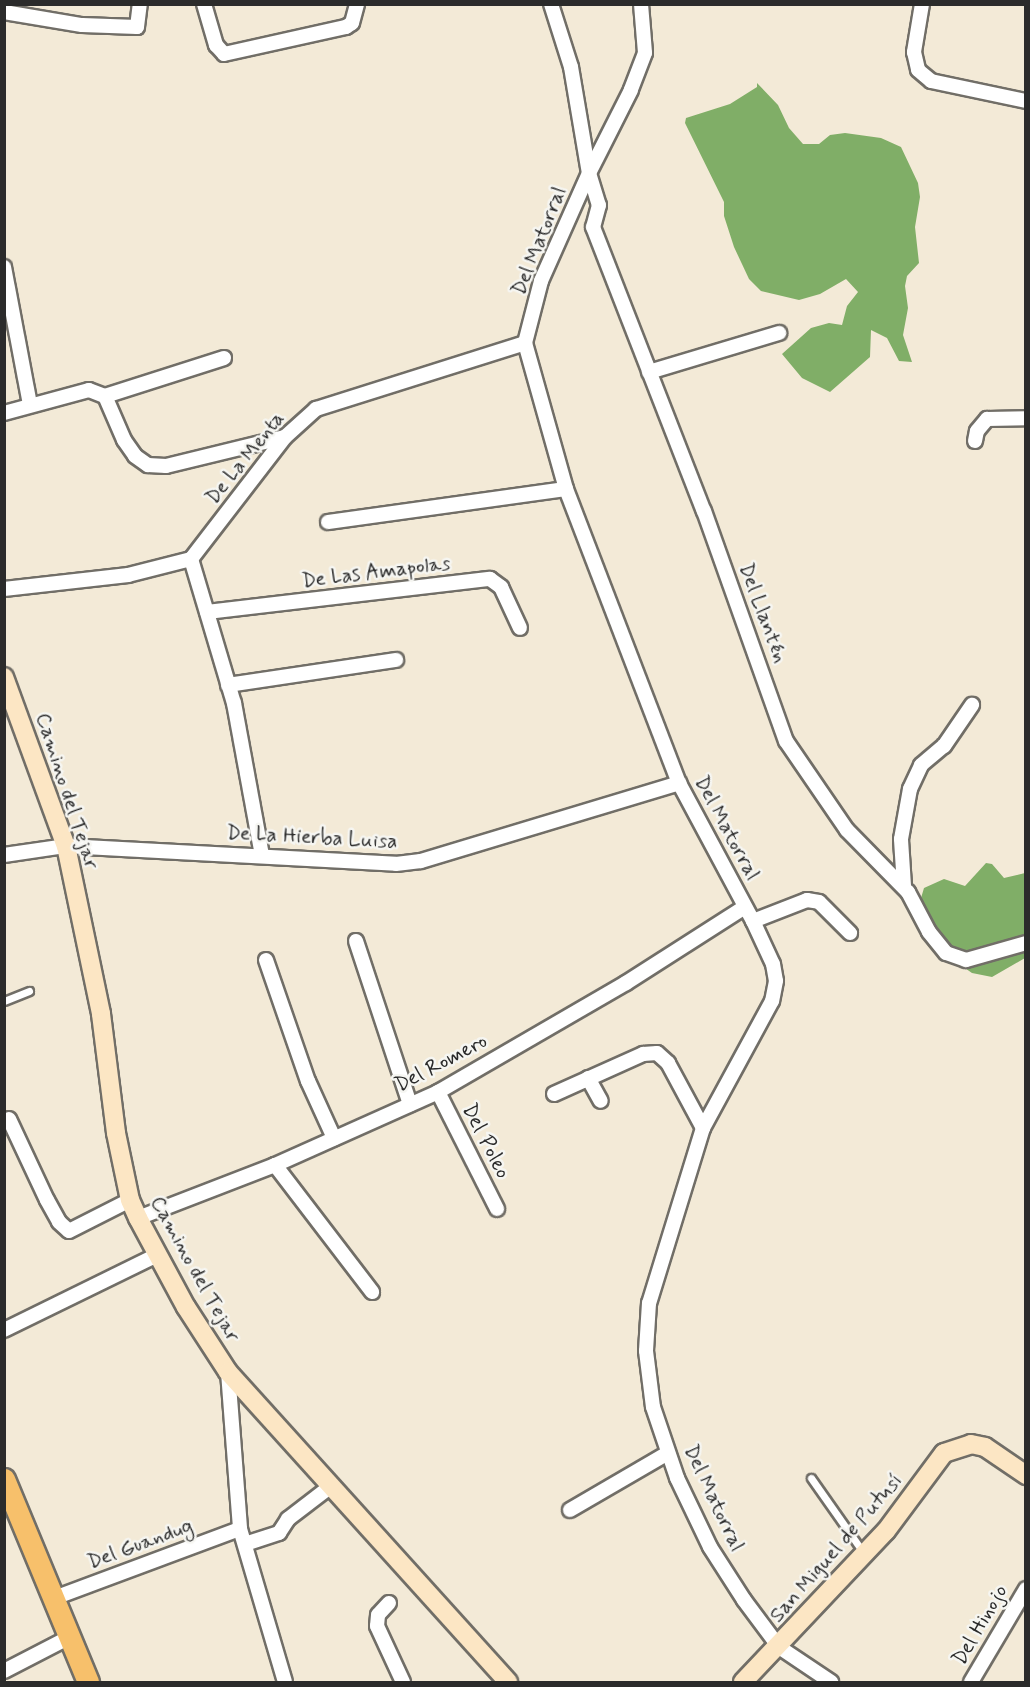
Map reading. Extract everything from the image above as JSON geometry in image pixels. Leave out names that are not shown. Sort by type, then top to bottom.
[{"type":"main road","points":[[4,1479],[88,1683]]},
{"type":"street","points":[[4,12],[82,25],[137,27],[141,20],[140,4]]},
{"type":"street","points":[[204,4],[216,45],[224,54],[346,27],[352,23],[357,4]]},
{"type":"street","name":"Del Matorral","points":[[551,4],[571,67],[589,173],[541,281],[525,344],[566,489],[679,783],[753,921],[773,964],[776,981],[772,1001],[703,1128],[649,1303],[646,1351],[652,1396],[669,1453],[711,1547],[779,1647]]},
{"type":"street","points":[[589,173],[632,90],[645,53],[641,4]]},
{"type":"street","points":[[922,4],[914,52],[918,70],[931,81],[1026,101]]},
{"type":"street","name":"Del Llantén","points":[[589,173],[599,205],[594,220],[596,237],[704,511],[786,741],[847,830],[904,886],[929,932],[946,953],[966,960],[1026,943]]},
{"type":"street","points":[[4,267],[30,404]]},
{"type":"street","points":[[649,372],[779,333]]},
{"type":"street","name":"De La Menta","points":[[191,560],[285,436],[316,409],[525,344]]},
{"type":"street","points":[[4,413],[30,404],[89,390],[105,396],[224,358]]},
{"type":"street","points":[[105,396],[124,440],[135,456],[148,465],[166,466],[285,436]]},
{"type":"street","points":[[975,441],[977,431],[987,419],[1026,418]]},
{"type":"street","points":[[328,522],[566,489]]},
{"type":"street","points":[[4,589],[128,575],[191,560],[228,685],[262,855]]},
{"type":"street","name":"De Las Amapolas","points":[[207,612],[490,579],[501,587],[520,628]]},
{"type":"street","points":[[228,685],[396,660]]},
{"type":"street","name":"Camino del Tejar","points":[[4,677],[66,846],[101,1014],[116,1133],[130,1200],[138,1218],[157,1255],[228,1372],[508,1683]]},
{"type":"street","points":[[904,886],[901,839],[910,789],[921,765],[944,746],[972,705]]},
{"type":"street","name":"De La Hierba Luisa","points":[[4,855],[66,846],[396,864],[421,861],[679,783]]},
{"type":"street","points":[[753,921],[807,900],[819,902],[850,933]]},
{"type":"street","name":"Del Romero","points":[[138,1218],[275,1165],[438,1092],[626,983],[744,907]]},
{"type":"street","points":[[356,941],[410,1104]]},
{"type":"street","points":[[266,960],[308,1081],[334,1138]]},
{"type":"street","points":[[554,1094],[643,1054],[657,1053],[668,1063],[703,1128]]},
{"type":"street","points":[[588,1078],[601,1101]]},
{"type":"street","name":"Del Poleo","points":[[438,1092],[497,1209]]},
{"type":"street","points":[[9,1119],[47,1200],[59,1222],[69,1231],[130,1200]]},
{"type":"street","points":[[275,1165],[372,1292]]},
{"type":"street","points":[[4,1330],[157,1255]]},
{"type":"street","points":[[228,1372],[240,1529],[285,1683]]},
{"type":"street","name":"San Miguel de Putusí","points":[[743,1683],[864,1555],[934,1464],[957,1446],[985,1447],[1026,1475]]},
{"type":"street","points":[[570,1510],[669,1453]]},
{"type":"street","points":[[244,1544],[279,1533],[288,1519],[331,1486]]},
{"type":"street","name":"Del Guandug","points":[[54,1598],[240,1529]]},
{"type":"street","name":"Del Hinojo","points":[[970,1683],[1026,1588]]},
{"type":"street","points":[[389,1603],[378,1615],[377,1626],[403,1683]]},
{"type":"street","points":[[4,1671],[70,1637]]},
{"type":"street","points":[[779,1647],[831,1683]]},
{"type":"lane","points":[[4,1001],[29,991]]},
{"type":"lane","points":[[810,1478],[864,1555]]},
{"type":"green space","points":[[757,83],[778,105],[789,128],[803,144],[819,144],[830,135],[845,133],[881,138],[901,147],[918,183],[920,197],[915,227],[919,263],[907,276],[905,286],[908,308],[903,335],[912,362],[899,361],[887,338],[871,330],[870,357],[830,392],[802,378],[782,354],[811,328],[829,323],[842,325],[847,306],[858,292],[846,279],[820,294],[799,300],[761,291],[749,279],[734,247],[724,216],[724,202],[685,123],[686,118],[730,104],[757,87]]},
{"type":"green space","points":[[986,863],[992,864],[1004,878],[1025,873],[1025,958],[992,977],[972,973],[959,964],[939,939],[915,891],[921,898],[924,888],[944,879],[965,886]]}]
